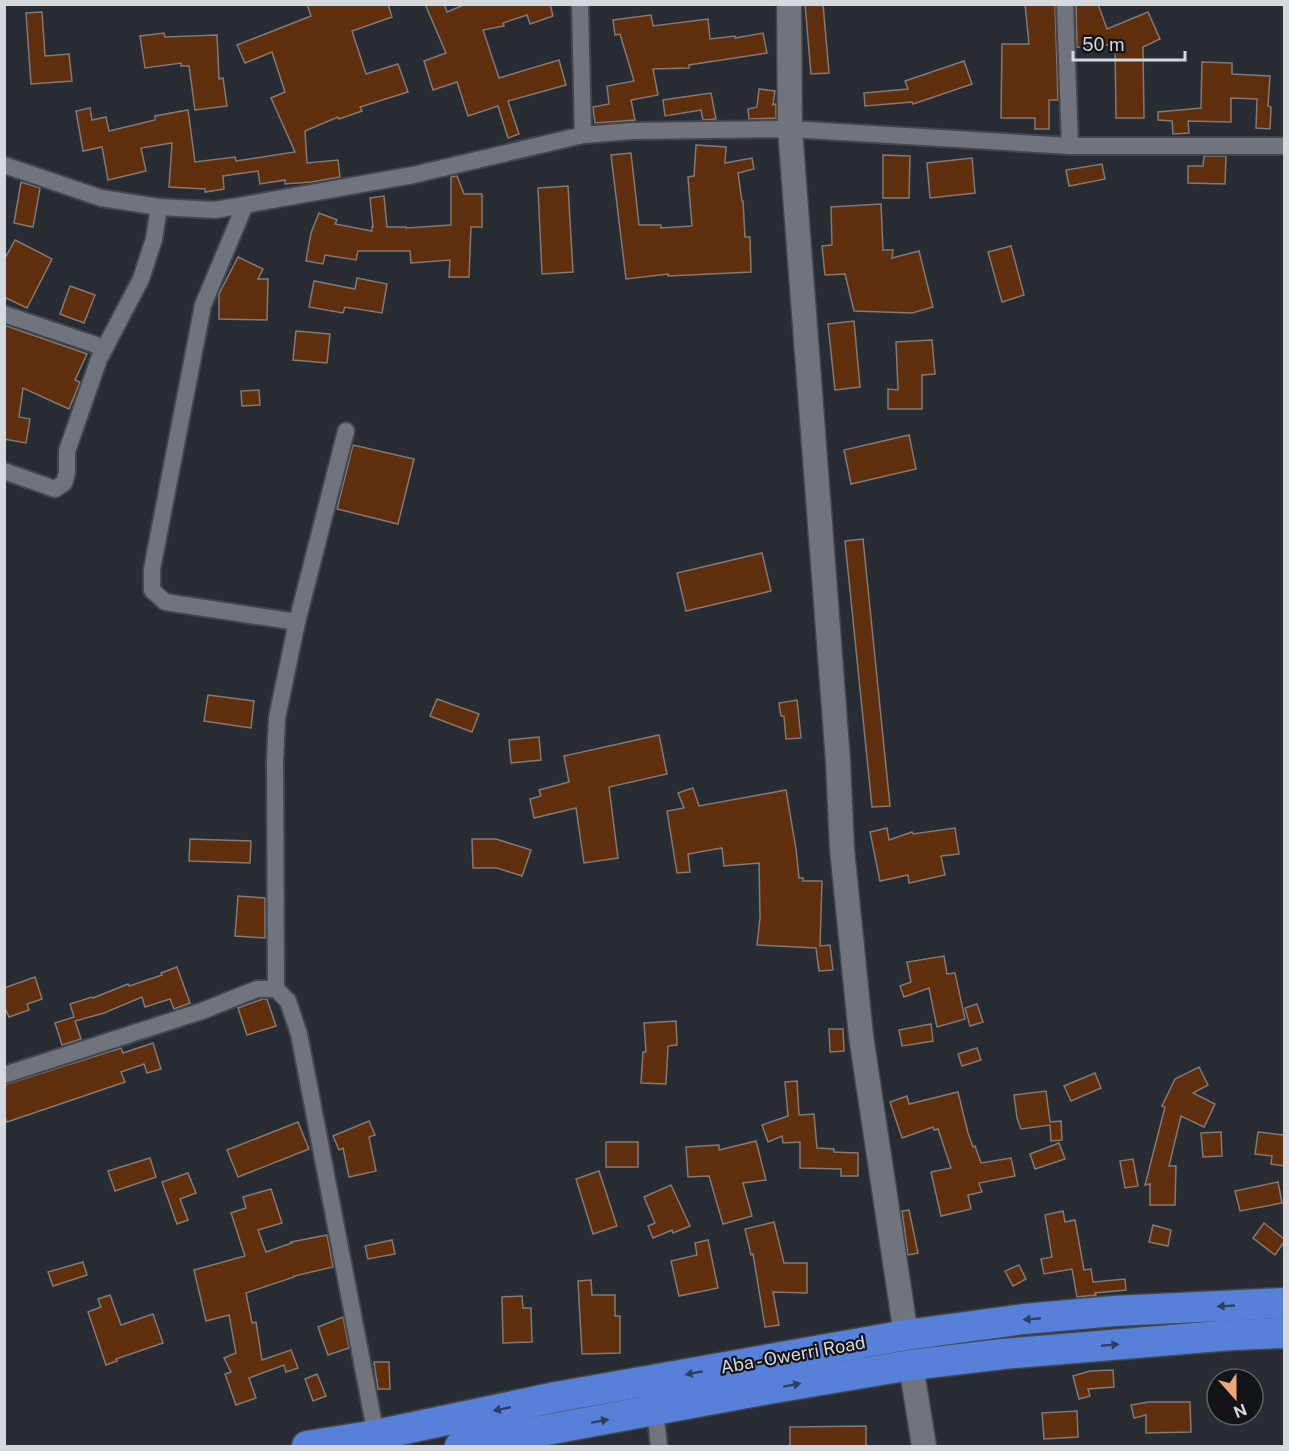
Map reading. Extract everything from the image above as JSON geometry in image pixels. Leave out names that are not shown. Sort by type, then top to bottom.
[{"type":"highway","name":"Aba - Owerri Road","points":[[307,1446],[376,1435],[556,1397],[906,1335],[1024,1319],[1114,1311],[1284,1303]]},
{"type":"highway","name":"Aba - Owerri Road","points":[[460,1446],[911,1365],[1014,1353],[1232,1335],[1284,1333]]},
{"type":"highway","points":[[556,1397],[561,1428]]},
{"type":"street","points":[[580,4],[583,135]]},
{"type":"street","points":[[789,4],[790,129],[838,761],[842,849],[862,1047],[906,1335]]},
{"type":"street","points":[[1065,4],[1070,146]]},
{"type":"street","points":[[4,165],[100,198],[159,207],[215,210],[413,176],[583,135],[633,131],[790,129],[1070,146],[1284,146]]},
{"type":"street","points":[[245,205],[203,305],[152,569],[152,590],[165,602],[297,622]]},
{"type":"street","points":[[4,471],[55,489],[64,483],[67,473],[67,452],[99,359],[141,279],[154,239],[159,207]]},
{"type":"street","points":[[4,314],[105,348]]},
{"type":"street","points":[[276,989],[275,761],[277,718],[297,622],[346,431]]},
{"type":"street","points":[[4,1075],[202,1011],[257,988],[276,989],[288,1001],[299,1034],[376,1435]]},
{"type":"street","points":[[911,1365],[924,1446]]},
{"type":"street","points":[[655,1411],[659,1446]]},
{"type":"building","points":[[307,4],[388,4],[392,17],[352,31],[366,74],[398,64],[408,92],[360,107],[362,111],[339,119],[338,117],[305,131],[307,163],[338,160],[340,177],[311,182],[285,184],[285,180],[260,184],[258,171],[223,176],[224,189],[205,192],[205,189],[169,187],[172,143],[141,148],[146,171],[108,180],[102,147],[83,151],[76,111],[90,108],[92,120],[106,117],[109,131],[155,120],[155,116],[188,110],[195,162],[235,157],[236,161],[295,152],[271,98],[285,92],[272,52],[245,63],[237,45],[311,16]]},
{"type":"building","points":[[425,4],[444,4],[447,12],[466,4],[550,4],[553,16],[530,24],[527,15],[503,23],[504,26],[483,30],[499,78],[559,60],[566,85],[508,101],[519,134],[508,138],[498,106],[468,116],[457,82],[433,90],[424,61],[446,53]]},
{"type":"building","points":[[805,4],[823,4],[829,73],[811,74]]},
{"type":"building","points":[[1025,4],[1055,4],[1058,100],[1049,100],[1049,129],[1035,129],[1035,118],[1001,118],[1002,44],[1029,44]]},
{"type":"building","points":[[1076,4],[1098,4],[1107,29],[1148,12],[1160,39],[1143,47],[1144,118],[1116,118],[1115,46],[1090,43],[1090,47],[1077,47]]},
{"type":"building","points":[[42,12],[45,56],[69,54],[72,81],[31,84],[26,13]]},
{"type":"building","points":[[651,15],[653,26],[708,19],[710,39],[735,36],[735,38],[763,33],[767,53],[689,65],[689,68],[653,69],[658,95],[631,100],[635,120],[595,123],[593,107],[609,104],[607,86],[634,81],[620,34],[615,35],[613,20]]},
{"type":"building","points":[[164,33],[165,37],[217,35],[219,79],[223,78],[227,106],[195,110],[189,66],[181,66],[181,63],[145,68],[140,36]]},
{"type":"building","points":[[964,61],[972,84],[913,104],[912,102],[865,106],[864,93],[908,89],[905,81]]},
{"type":"building","points":[[1202,62],[1232,63],[1232,74],[1270,76],[1268,106],[1271,107],[1270,129],[1256,128],[1257,99],[1231,98],[1231,122],[1188,121],[1189,133],[1173,134],[1172,121],[1158,120],[1158,112],[1201,108]]},
{"type":"building","points":[[759,89],[775,91],[773,105],[776,104],[776,118],[749,119],[748,109],[757,107]]},
{"type":"building","points":[[711,93],[716,119],[703,120],[701,110],[665,116],[663,100]]},
{"type":"building","points":[[696,145],[726,147],[725,163],[752,158],[754,169],[738,173],[743,201],[745,237],[750,237],[751,272],[668,276],[668,274],[626,279],[611,155],[631,153],[639,225],[661,225],[661,228],[692,226],[688,177],[694,176]]},
{"type":"building","points":[[883,155],[910,156],[909,198],[883,198]]},
{"type":"building","points":[[1204,156],[1226,156],[1225,184],[1188,183],[1188,166],[1203,166]]},
{"type":"building","points":[[972,158],[975,193],[930,198],[927,163]]},
{"type":"building","points":[[1102,164],[1105,179],[1069,186],[1066,170]]},
{"type":"building","points":[[457,176],[464,194],[482,194],[482,227],[471,227],[469,277],[449,277],[450,260],[411,263],[410,251],[358,251],[356,260],[325,255],[323,264],[306,261],[311,233],[319,213],[337,220],[335,224],[372,231],[370,198],[384,196],[387,227],[451,225],[451,177]]},
{"type":"building","points":[[21,182],[40,188],[33,227],[14,223]]},
{"type":"building","points":[[568,186],[573,272],[542,274],[538,188]]},
{"type":"building","points":[[881,204],[883,250],[893,250],[892,258],[919,251],[933,307],[912,313],[854,311],[845,274],[825,275],[822,246],[832,245],[831,207]]},
{"type":"building","points":[[15,240],[52,259],[27,308],[4,297],[4,260]]},
{"type":"building","points":[[1011,246],[1024,295],[1002,302],[988,252]]},
{"type":"building","points":[[238,257],[263,269],[258,279],[268,279],[267,320],[219,319],[219,294]]},
{"type":"building","points":[[357,278],[387,284],[382,313],[345,307],[343,313],[309,307],[314,281],[355,289]]},
{"type":"building","points":[[70,286],[95,295],[84,323],[60,314]]},
{"type":"building","points":[[854,321],[860,387],[835,390],[828,324]]},
{"type":"building","points":[[4,325],[87,354],[75,380],[80,382],[69,409],[23,388],[19,417],[30,419],[26,443],[4,439]]},
{"type":"building","points":[[296,331],[330,334],[327,363],[293,360]]},
{"type":"building","points":[[932,340],[935,374],[922,375],[922,409],[888,409],[888,389],[898,390],[896,342]]},
{"type":"building","points":[[259,390],[260,405],[242,406],[241,391]]},
{"type":"building","points":[[909,435],[916,469],[851,484],[844,450]]},
{"type":"building","points":[[353,445],[414,459],[398,524],[337,509]]},
{"type":"building","points":[[863,539],[890,806],[872,807],[845,541]]},
{"type":"building","points":[[762,553],[771,591],[686,611],[677,573]]},
{"type":"building","points":[[208,695],[254,701],[251,728],[204,721]]},
{"type":"building","points":[[437,699],[479,714],[472,732],[430,716]]},
{"type":"building","points":[[797,700],[801,738],[786,739],[784,716],[781,716],[779,703]]},
{"type":"building","points":[[659,735],[667,774],[609,787],[618,858],[584,863],[576,808],[534,818],[530,799],[541,796],[539,790],[569,782],[564,756]]},
{"type":"building","points":[[539,737],[541,760],[511,763],[509,740]]},
{"type":"building","points":[[693,788],[699,806],[786,790],[799,878],[803,878],[803,881],[822,881],[820,946],[830,945],[833,970],[819,971],[816,948],[757,945],[760,918],[759,863],[724,866],[722,848],[688,854],[690,872],[677,873],[667,811],[684,808],[678,793]]},
{"type":"building","points":[[887,828],[889,840],[912,832],[913,834],[955,828],[959,854],[941,856],[945,875],[909,883],[908,875],[880,881],[870,832]]},
{"type":"building","points":[[190,839],[251,841],[250,863],[189,861]]},
{"type":"building","points":[[472,839],[496,839],[531,850],[522,876],[497,868],[473,868]]},
{"type":"building","points":[[238,896],[265,898],[265,938],[235,936]]},
{"type":"building","points":[[944,956],[947,974],[955,973],[965,1019],[937,1027],[929,988],[904,997],[900,986],[911,982],[907,962]]},
{"type":"building","points":[[177,967],[190,1003],[174,1009],[170,999],[145,1007],[142,997],[104,1013],[75,1021],[81,1039],[62,1045],[55,1023],[74,1017],[70,1004],[162,975],[161,973]]},
{"type":"building","points":[[35,977],[42,999],[27,1004],[29,1010],[9,1017],[4,1006],[4,988]]},
{"type":"building","points":[[267,999],[276,1026],[247,1035],[238,1008]]},
{"type":"building","points":[[977,1004],[983,1022],[970,1026],[965,1008]]},
{"type":"building","points":[[676,1021],[677,1045],[668,1046],[666,1084],[641,1083],[643,1052],[646,1052],[644,1023]]},
{"type":"building","points":[[931,1024],[933,1041],[902,1046],[899,1030]]},
{"type":"building","points":[[829,1029],[843,1029],[844,1051],[830,1052]]},
{"type":"building","points":[[153,1043],[161,1069],[147,1073],[144,1064],[121,1072],[125,1082],[7,1122],[4,1115],[4,1085],[121,1048],[123,1053]]},
{"type":"building","points":[[977,1048],[981,1060],[962,1066],[958,1054]]},
{"type":"building","points":[[1199,1067],[1208,1085],[1193,1093],[1215,1104],[1204,1127],[1181,1116],[1169,1166],[1176,1166],[1175,1205],[1150,1205],[1150,1184],[1145,1185],[1165,1107],[1162,1106],[1175,1079]]},
{"type":"building","points":[[1095,1073],[1101,1088],[1071,1101],[1064,1086]]},
{"type":"building","points":[[797,1081],[799,1115],[814,1114],[817,1148],[834,1149],[834,1152],[858,1153],[858,1176],[841,1176],[841,1169],[800,1168],[800,1142],[783,1143],[782,1136],[768,1142],[762,1125],[788,1116],[785,1082]]},
{"type":"building","points":[[1046,1091],[1050,1122],[1061,1121],[1062,1140],[1051,1141],[1050,1125],[1021,1129],[1017,1118],[1014,1095]]},
{"type":"building","points":[[958,1092],[968,1133],[981,1163],[1011,1158],[1015,1176],[979,1183],[982,1192],[968,1195],[971,1209],[941,1216],[931,1172],[951,1168],[938,1129],[934,1130],[933,1127],[902,1138],[890,1102],[907,1096],[909,1104]]},
{"type":"building","points":[[369,1121],[375,1135],[369,1137],[376,1171],[349,1177],[343,1148],[339,1150],[333,1136]]},
{"type":"building","points":[[298,1122],[309,1149],[238,1177],[227,1150]]},
{"type":"building","points":[[1221,1132],[1222,1156],[1203,1157],[1201,1133]]},
{"type":"building","points":[[1258,1132],[1284,1135],[1284,1166],[1271,1164],[1272,1156],[1255,1154]]},
{"type":"building","points":[[756,1141],[766,1180],[743,1183],[752,1216],[723,1224],[709,1176],[688,1177],[686,1147],[719,1145],[719,1150]]},
{"type":"building","points":[[606,1142],[638,1142],[638,1167],[606,1167]]},
{"type":"building","points":[[1059,1143],[1065,1159],[1035,1169],[1030,1154]]},
{"type":"building","points":[[150,1158],[156,1177],[115,1191],[108,1171]]},
{"type":"building","points":[[1133,1159],[1138,1186],[1125,1188],[1120,1161]]},
{"type":"building","points":[[599,1171],[617,1226],[593,1234],[576,1179]]},
{"type":"building","points":[[188,1173],[196,1193],[180,1199],[188,1220],[177,1224],[162,1182]]},
{"type":"building","points":[[1278,1182],[1282,1203],[1240,1211],[1235,1191]]},
{"type":"building","points":[[671,1185],[690,1226],[653,1238],[648,1226],[655,1223],[644,1197]]},
{"type":"building","points":[[271,1189],[282,1223],[258,1230],[266,1252],[291,1242],[327,1235],[333,1267],[294,1276],[246,1293],[252,1323],[256,1322],[262,1360],[291,1350],[298,1368],[286,1372],[284,1365],[249,1378],[256,1398],[236,1405],[225,1374],[231,1372],[224,1358],[236,1353],[229,1315],[206,1321],[194,1270],[245,1256],[231,1213],[246,1208],[243,1197]]},
{"type":"building","points":[[909,1210],[918,1253],[908,1255],[902,1211]]},
{"type":"building","points":[[1063,1211],[1065,1222],[1075,1220],[1084,1270],[1091,1269],[1093,1282],[1125,1279],[1126,1290],[1077,1297],[1072,1269],[1044,1274],[1041,1259],[1052,1257],[1045,1215]]},
{"type":"building","points":[[774,1222],[784,1263],[807,1263],[807,1293],[773,1292],[779,1325],[765,1327],[753,1254],[751,1255],[745,1229]]},
{"type":"building","points":[[1264,1223],[1284,1239],[1275,1255],[1253,1238]]},
{"type":"building","points":[[1153,1225],[1171,1230],[1168,1246],[1149,1242]]},
{"type":"building","points":[[392,1240],[395,1254],[368,1259],[365,1246]]},
{"type":"building","points":[[708,1240],[718,1288],[679,1296],[671,1261],[697,1255],[695,1243]]},
{"type":"building","points":[[83,1262],[87,1275],[53,1286],[48,1272]]},
{"type":"building","points":[[1019,1265],[1026,1279],[1013,1286],[1005,1271]]},
{"type":"building","points":[[591,1280],[592,1295],[615,1295],[615,1316],[620,1316],[620,1353],[582,1354],[578,1281]]},
{"type":"building","points":[[110,1295],[121,1325],[153,1314],[163,1343],[116,1359],[117,1361],[106,1365],[88,1312],[101,1307],[98,1299]]},
{"type":"building","points":[[522,1296],[523,1308],[531,1308],[532,1342],[503,1343],[502,1297]]},
{"type":"building","points":[[343,1317],[349,1348],[328,1355],[318,1327]]},
{"type":"building","points":[[374,1362],[389,1362],[390,1389],[378,1389]]},
{"type":"building","points":[[1113,1370],[1114,1387],[1088,1389],[1090,1396],[1079,1399],[1073,1376],[1090,1371]]},
{"type":"building","points":[[317,1374],[326,1396],[313,1401],[305,1379]]},
{"type":"building","points":[[1148,1402],[1190,1402],[1191,1432],[1146,1433],[1146,1415],[1134,1418],[1131,1405]]},
{"type":"building","points":[[1077,1411],[1078,1437],[1044,1439],[1042,1413]]},
{"type":"building","points":[[866,1426],[866,1446],[790,1446],[790,1427]]}]
